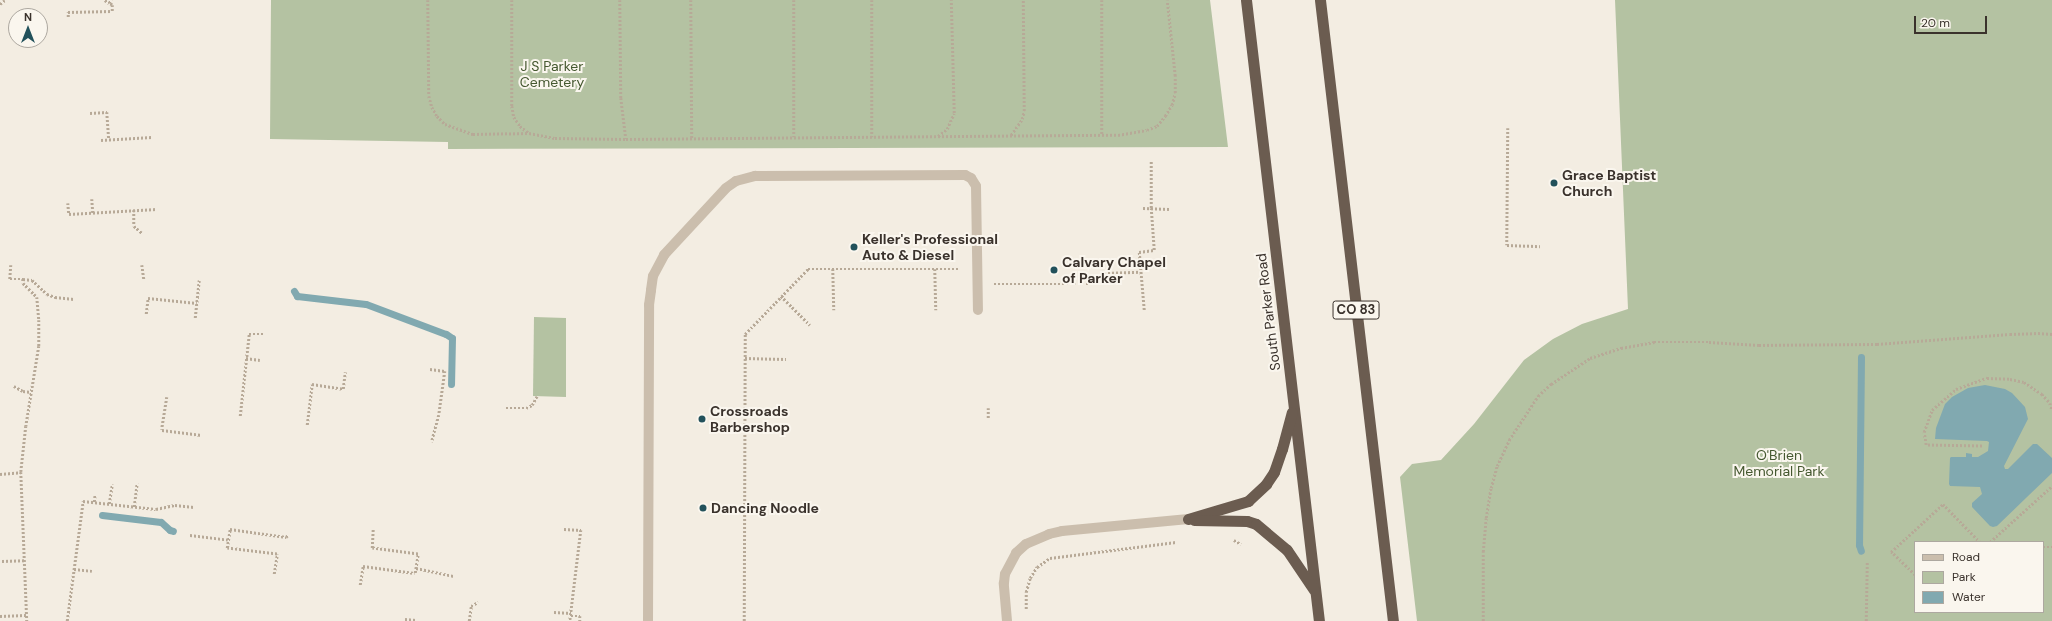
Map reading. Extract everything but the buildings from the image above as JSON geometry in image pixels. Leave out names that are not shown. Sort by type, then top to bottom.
[{"type":"highway","name":"South Parker Road","points":[[1246,0],[1320,621]]},
{"type":"highway","name":"CO 83","points":[[1320,0],[1393,621]]},
{"type":"highway","points":[[1188,519],[1248,501],[1266,484],[1274,472],[1282,450],[1294,403]]},
{"type":"highway","points":[[1188,519],[1247,521],[1256,524],[1287,550],[1316,592]]},
{"type":"street","points":[[648,621],[649,305],[653,276],[664,255],[726,188],[736,181],[755,176],[965,175],[971,178],[976,186],[978,310]]},
{"type":"street","points":[[1008,621],[1004,583],[1005,574],[1016,553],[1026,544],[1049,534],[1062,531],[1188,519]]},
{"type":"path","points":[[0,4],[5,0]]},
{"type":"path","points":[[68,17],[68,12],[112,11],[110,1],[105,0]]},
{"type":"path","points":[[428,0],[429,96],[432,107],[437,116],[445,124],[473,134],[529,133],[555,138],[1010,136],[1102,135],[1136,132],[1157,126],[1172,105],[1175,93],[1175,76],[1167,0]]},
{"type":"path","points":[[512,0],[512,106],[514,117],[520,126],[529,133]]},
{"type":"path","points":[[620,0],[621,98],[626,138]]},
{"type":"path","points":[[691,0],[692,138]]},
{"type":"path","points":[[794,0],[794,137]]},
{"type":"path","points":[[872,0],[872,136]]},
{"type":"path","points":[[938,136],[947,129],[954,113],[951,0]]},
{"type":"path","points":[[1010,136],[1022,120],[1024,111],[1023,0]]},
{"type":"path","points":[[1102,0],[1102,135]]},
{"type":"path","points":[[90,113],[106,112],[109,139]]},
{"type":"path","points":[[1508,128],[1507,245],[1540,246]]},
{"type":"path","points":[[101,140],[152,137]]},
{"type":"path","points":[[1144,310],[1139,252],[1154,250],[1151,208],[1151,161]]},
{"type":"path","points":[[92,199],[93,213]]},
{"type":"path","points":[[68,203],[68,214],[157,209]]},
{"type":"path","points":[[1143,208],[1169,209]]},
{"type":"path","points":[[134,210],[134,226],[142,233]]},
{"type":"path","points":[[11,265],[10,279],[32,280],[48,294],[55,297],[74,299]]},
{"type":"path","points":[[142,265],[144,279]]},
{"type":"path","points":[[744,621],[745,334],[808,269],[962,269]]},
{"type":"path","points":[[833,269],[834,310]]},
{"type":"path","points":[[935,269],[936,310]]},
{"type":"path","points":[[992,284],[1104,284],[1104,273],[1140,272]]},
{"type":"path","points":[[23,279],[23,283],[37,297],[39,346],[31,392],[21,472],[27,621]]},
{"type":"path","points":[[195,318],[199,280]]},
{"type":"path","points":[[781,296],[810,325]]},
{"type":"path","points":[[146,314],[148,298],[197,303]]},
{"type":"path","points":[[240,416],[249,334],[263,334]]},
{"type":"path","points":[[1483,621],[1483,552],[1486,518],[1490,488],[1497,466],[1509,440],[1538,396],[1557,379],[1590,358],[1621,348],[1654,342],[1709,342],[1759,345],[1877,344],[2010,334],[2052,334]]},
{"type":"path","points":[[246,358],[260,360]]},
{"type":"path","points":[[745,358],[786,359]]},
{"type":"path","points":[[430,369],[445,371],[439,415],[432,442]]},
{"type":"path","points":[[306,425],[312,384],[343,389],[345,372]]},
{"type":"path","points":[[1982,446],[1926,445],[1924,432],[1932,410],[1956,390],[1987,378],[2010,379],[2024,382],[2042,394],[2050,403],[2052,410]]},
{"type":"path","points":[[14,386],[23,391],[31,392]]},
{"type":"path","points":[[506,408],[526,408],[532,405],[537,396]]},
{"type":"path","points":[[167,397],[162,430],[202,435]]},
{"type":"path","points":[[988,408],[988,418]]},
{"type":"path","points":[[0,474],[21,472]]},
{"type":"path","points":[[134,507],[137,483]]},
{"type":"path","points":[[109,504],[112,484]]},
{"type":"path","points":[[1991,541],[2052,486]]},
{"type":"path","points":[[94,502],[95,494]]},
{"type":"path","points":[[67,621],[83,501],[156,509],[175,505],[194,507]]},
{"type":"path","points":[[1914,574],[1891,552],[1943,504],[1979,541]]},
{"type":"path","points":[[274,574],[277,554],[227,548],[230,528],[286,537],[288,535]]},
{"type":"path","points":[[360,585],[363,566],[416,573],[418,554],[372,548],[373,529]]},
{"type":"path","points":[[564,529],[581,530],[570,621]]},
{"type":"path","points":[[190,535],[228,540]]},
{"type":"path","points":[[1026,609],[1026,592],[1030,578],[1037,567],[1050,558],[1176,542]]},
{"type":"path","points":[[2,561],[25,560]]},
{"type":"path","points":[[1866,621],[1867,561]]},
{"type":"path","points":[[416,568],[454,576]]},
{"type":"path","points":[[74,569],[92,572]]},
{"type":"path","points":[[469,621],[471,606],[478,602]]},
{"type":"path","points":[[554,612],[580,616],[580,621]]},
{"type":"path","points":[[0,616],[26,615]]},
{"type":"path","points":[[405,618],[416,620]]},
{"type":"green space","name":"J S Parker Cemetery","points":[[271,0],[1210,0],[1228,147],[448,149],[448,142],[270,139]]},
{"type":"green space","name":"O'Brien Memorial Park","points":[[1615,0],[2052,0],[2052,621],[1417,621],[1400,477],[1412,464],[1441,460],[1474,424],[1524,360],[1553,339],[1582,324],[1628,309]]},
{"type":"green space","points":[[534,317],[566,318],[566,397],[533,396]]},
{"type":"water","points":[[1985,385],[2005,389],[2012,393],[2025,407],[2028,419],[2004,466],[2005,469],[2008,469],[2033,444],[2037,444],[2052,458],[2052,473],[1997,526],[1993,527],[1990,526],[1972,507],[1972,503],[1982,494],[1980,487],[1950,486],[1949,484],[1950,458],[1966,457],[1966,453],[1972,454],[1972,457],[1978,457],[1988,451],[1989,442],[1935,439],[1936,428],[1945,404],[1952,397],[1968,388]]},
{"type":"waterway","points":[[294,291],[297,296],[366,304],[446,334],[452,338],[451,384]]},
{"type":"waterway","points":[[1861,357],[1859,545],[1861,551]]},
{"type":"waterway","points":[[102,515],[161,522],[173,531]]},
{"type":"place","name":"Grace Baptist Church","points":[[1554,183]]},
{"type":"place","name":"Keller's Professional Auto & Diesel","points":[[854,247]]},
{"type":"place","name":"Calvary Chapel of Parker","points":[[1054,270]]},
{"type":"place","name":"Crossroads Barbershop","points":[[702,419]]},
{"type":"place","name":"Dancing Noodle","points":[[703,508]]}]
